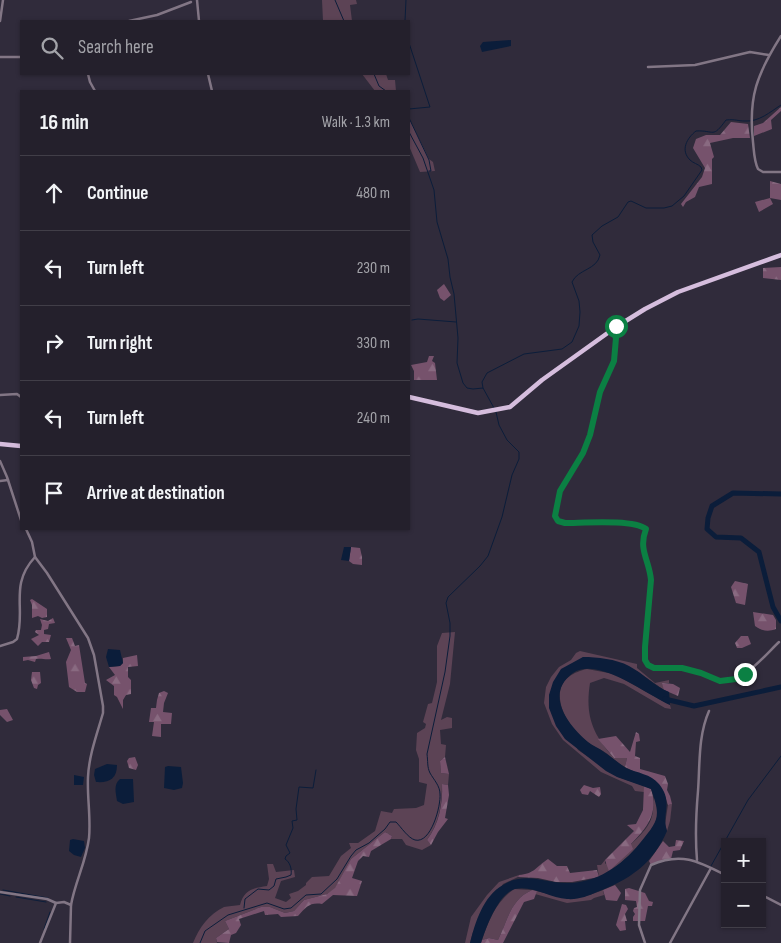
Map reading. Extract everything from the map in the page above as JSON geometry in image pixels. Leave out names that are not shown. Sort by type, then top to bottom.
[{"type":"main road","points":[[410,397],[471,413],[488,412],[510,407],[542,380],[612,329],[645,309],[678,292],[781,255]]},
{"type":"main road","points":[[0,444],[20,446]]},
{"type":"street","points":[[0,21],[3,0]]},
{"type":"street","points":[[196,0],[199,20]]},
{"type":"street","points":[[134,20],[157,15],[191,2]]},
{"type":"street","points":[[781,36],[769,55],[754,92],[750,116],[754,158],[758,169],[763,172],[781,172]]},
{"type":"street","points":[[648,67],[695,64],[750,52],[769,55]]},
{"type":"street","points":[[0,58],[20,57]]},
{"type":"street","points":[[88,75],[94,90]]},
{"type":"street","points":[[208,75],[212,90]]},
{"type":"street","points":[[612,329],[616,338],[614,361],[600,392],[590,435],[583,453],[560,491],[555,516],[558,521],[565,523],[624,523],[639,525],[646,529],[642,549],[650,570],[651,580],[645,660],[651,667],[682,668],[720,681],[736,679],[745,674],[779,642]]},
{"type":"street","points":[[0,395],[17,394],[20,396]]},
{"type":"street","points":[[0,460],[20,517]]},
{"type":"street","points":[[0,481],[8,480]]},
{"type":"street","points":[[26,530],[32,542],[35,557],[52,580],[88,638],[94,655],[103,706],[103,713],[90,761],[88,794],[89,839],[85,861],[74,888],[71,905],[70,943]]},
{"type":"street","points":[[0,646],[17,639],[19,592],[26,569],[35,557]]},
{"type":"street","points":[[696,860],[698,766],[701,744],[710,711]]},
{"type":"street","points":[[645,943],[640,924],[640,890],[651,865],[663,860],[696,860],[721,873]]},
{"type":"street","points":[[670,943],[712,868]]},
{"type":"street","points":[[0,892],[64,902],[71,905]]},
{"type":"street","points":[[766,897],[781,905]]},
{"type":"street","points":[[40,943],[56,902]]},
{"type":"shaded area","points":[[322,0],[356,0],[357,4],[350,5],[352,20],[323,20]]},
{"type":"shaded area","points":[[363,75],[386,75],[388,80],[395,80],[396,90],[374,90]]},
{"type":"shaded area","points":[[410,120],[429,159],[433,162],[435,171],[420,172],[410,148]]},
{"type":"shaded area","points":[[455,632],[450,684],[441,720],[447,717],[452,718],[452,728],[440,730],[441,744],[446,745],[445,757],[440,761],[441,773],[449,774],[448,785],[442,784],[439,814],[427,840],[431,845],[422,850],[406,845],[402,839],[391,839],[392,836],[385,832],[351,859],[335,889],[327,894],[304,900],[294,911],[285,913],[270,907],[261,907],[225,921],[229,929],[216,938],[217,943],[193,943],[201,927],[214,913],[224,907],[240,905],[247,893],[267,886],[269,879],[267,864],[273,864],[276,872],[294,870],[295,877],[281,881],[275,898],[286,902],[291,898],[289,894],[298,891],[312,877],[329,876],[341,856],[351,848],[349,843],[358,843],[375,831],[381,811],[392,813],[394,809],[416,808],[424,805],[427,784],[419,782],[419,759],[416,750],[417,733],[425,728],[426,724],[423,722],[428,704],[432,703],[437,682],[437,646],[442,633]]},
{"type":"shaded area","points":[[580,651],[637,664],[637,668],[655,683],[669,680],[669,683],[662,683],[665,687],[664,690],[637,671],[583,657],[549,695],[578,750],[618,777],[644,786],[644,792],[635,791],[632,786],[601,772],[563,740],[552,724],[544,703],[546,687],[559,667],[571,660]]},
{"type":"shaded area","points":[[587,669],[614,674],[670,705],[671,709],[665,708],[624,684],[604,678],[590,683],[589,705],[595,732],[614,758],[627,758],[625,767],[584,739],[573,728],[564,714],[560,699],[563,683],[573,674]]},
{"type":"shaded area","points":[[654,796],[658,815],[649,834],[638,847],[611,871],[599,877],[597,865],[601,865],[605,860],[605,864],[618,855],[645,830],[653,814]]},
{"type":"shaded area","points":[[672,804],[667,831],[665,824],[668,805]]},
{"type":"shaded area","points":[[519,875],[503,884],[473,932],[470,943],[465,943],[471,917],[487,895],[499,882]]},
{"type":"shaded area","points":[[514,889],[532,890],[514,905],[498,940],[489,938],[482,940],[490,919],[498,906]]},
{"type":"shaded area","points":[[603,890],[604,895],[591,900],[567,903],[535,894],[537,891],[577,898]]},
{"type":"green space","points":[[781,107],[781,111],[771,120],[772,129],[754,136],[754,126],[763,123]]},
{"type":"green space","points":[[731,122],[748,124],[750,138],[733,138],[710,143],[714,157],[712,159],[712,184],[699,187],[695,197],[686,202],[683,207],[681,204],[702,177],[705,168],[693,148],[696,139],[706,135],[720,135]]},
{"type":"green space","points":[[770,181],[781,184],[781,200],[770,198]]},
{"type":"green space","points":[[770,198],[773,204],[759,212],[755,202]]},
{"type":"green space","points":[[781,267],[781,280],[763,278],[763,268]]},
{"type":"green space","points":[[444,284],[451,295],[444,301],[440,298],[437,290]]},
{"type":"green space","points":[[429,356],[434,356],[432,361],[435,363],[437,380],[414,380],[414,371],[411,365],[427,362]]},
{"type":"green space","points":[[351,547],[360,548],[362,565],[353,564],[349,561]]},
{"type":"green space","points":[[735,581],[748,584],[745,605],[736,603],[731,587]]},
{"type":"green space","points":[[32,599],[47,609],[47,617],[42,618],[38,616],[32,618],[30,600]]},
{"type":"green space","points":[[753,612],[773,615],[776,620],[776,629],[765,631],[755,626]]},
{"type":"green space","points":[[53,618],[55,623],[49,624],[48,629],[44,630],[44,634],[51,635],[49,642],[42,642],[38,646],[31,639],[39,635],[35,632],[36,630],[41,630],[40,619],[48,621]]},
{"type":"green space","points":[[741,636],[748,636],[751,644],[737,648],[735,643]]},
{"type":"green space","points":[[66,638],[72,638],[75,646],[79,645],[85,683],[87,684],[85,692],[77,692],[69,687],[66,662],[71,650]]},
{"type":"green space","points":[[49,652],[51,659],[36,659],[35,662],[23,661],[23,657]]},
{"type":"green space","points":[[137,655],[138,666],[128,667],[128,677],[131,680],[131,694],[126,695],[123,700],[123,709],[114,695],[114,686],[106,680],[115,675],[109,667],[120,666],[123,663],[123,658]]},
{"type":"green space","points":[[32,672],[40,672],[41,683],[37,689],[34,688],[31,680]]},
{"type":"green space","points":[[662,683],[673,684],[680,688],[678,696],[664,690]]},
{"type":"green space","points":[[164,691],[168,693],[163,712],[172,713],[171,724],[161,724],[161,737],[152,736],[154,722],[149,722],[151,708],[156,708],[159,693]]},
{"type":"green space","points":[[7,709],[13,720],[7,722],[0,715],[0,710]]},
{"type":"green space","points":[[636,732],[639,734],[640,741],[636,742],[635,756],[640,758],[640,769],[665,776],[672,804],[668,805],[665,796],[635,772],[625,767],[627,758],[614,758],[598,739],[616,736],[630,752]]},
{"type":"green space","points":[[135,757],[138,765],[136,770],[129,768],[127,761],[129,758]]},
{"type":"green space","points":[[445,757],[449,774],[441,773],[440,761]]},
{"type":"green space","points":[[442,784],[448,785],[449,795],[445,818],[448,819],[431,845],[427,840],[435,827],[439,814]]},
{"type":"green space","points":[[584,785],[593,788],[600,787],[601,794],[599,797],[590,791],[588,795],[582,794],[580,790]]},
{"type":"green space","points":[[644,786],[651,789],[653,798],[654,805],[650,819],[631,844],[633,849],[609,871],[605,860],[634,831],[627,825],[636,824],[643,810]]},
{"type":"green space","points":[[385,832],[392,836],[391,839],[371,851],[369,857],[363,856],[358,861],[352,878],[362,881],[357,896],[333,895],[322,904],[308,906],[298,916],[281,917],[278,914],[265,915],[264,911],[239,919],[241,925],[236,933],[231,935],[229,943],[217,942],[216,938],[229,929],[225,921],[261,907],[270,907],[285,913],[294,911],[304,900],[327,894],[335,888],[351,859]]},
{"type":"green space","points":[[676,840],[684,841],[680,850],[673,851],[671,859],[651,865],[649,861],[663,841],[669,847],[675,846]]},
{"type":"green space","points":[[548,859],[557,866],[567,866],[570,873],[597,870],[599,877],[572,882],[556,882],[538,878],[518,877],[519,875],[532,872]]},
{"type":"green space","points":[[615,885],[621,893],[617,901],[606,900],[603,890]]},
{"type":"green space","points":[[629,888],[645,893],[649,901],[653,902],[652,906],[648,906],[645,921],[633,921],[635,914],[633,911],[637,907],[636,901],[625,900],[625,889]]},
{"type":"green space","points":[[532,890],[537,891],[534,899],[524,902],[503,943],[481,943],[482,940],[489,938],[498,940],[514,905]]},
{"type":"green space","points":[[622,904],[626,905],[628,909],[625,914],[627,921],[625,921],[626,930],[620,931],[616,925]]},
{"type":"water","points":[[511,40],[511,46],[482,52],[480,46],[483,42]]},
{"type":"water","points":[[344,547],[351,547],[349,561],[341,560]]},
{"type":"water","points":[[108,649],[120,650],[123,663],[120,666],[109,667],[106,657]]},
{"type":"water","points":[[583,657],[606,659],[624,664],[669,692],[670,705],[622,679],[595,669],[583,669],[573,673],[564,681],[560,690],[562,709],[580,735],[626,768],[648,776],[659,784],[667,802],[665,819],[667,831],[655,853],[639,869],[619,882],[590,895],[571,899],[521,888],[509,892],[498,904],[481,943],[470,943],[477,919],[485,903],[503,885],[522,878],[567,883],[591,879],[623,861],[651,829],[656,818],[656,806],[651,789],[606,771],[565,739],[556,726],[549,708],[549,695],[553,682],[561,669]]},
{"type":"water","points":[[107,764],[117,765],[116,774],[108,781],[96,782],[95,769]]},
{"type":"water","points":[[165,767],[181,767],[182,788],[174,790],[164,788]]},
{"type":"water","points":[[74,775],[84,777],[83,785],[74,785]]},
{"type":"water","points":[[120,779],[133,779],[134,802],[123,804],[117,801],[116,786]]},
{"type":"water","points":[[70,840],[84,841],[85,848],[81,857],[69,851]]},
{"type":"waterway","points":[[335,0],[344,20]]},
{"type":"waterway","points":[[405,20],[406,0]]},
{"type":"waterway","points":[[410,46],[430,107],[410,109]]},
{"type":"waterway","points":[[374,75],[379,86],[385,90]]},
{"type":"waterway","points":[[483,388],[482,382],[487,373],[524,354],[562,349],[572,342],[579,326],[580,312],[579,301],[572,282],[578,274],[595,264],[600,255],[593,242],[592,235],[602,226],[618,217],[628,202],[631,201],[646,208],[664,208],[672,206],[684,196],[702,170],[700,166],[690,160],[685,152],[686,144],[696,131],[715,132],[726,120],[755,120],[781,105]]},
{"type":"waterway","points":[[410,120],[429,160],[431,171],[429,171]]},
{"type":"waterway","points":[[410,134],[423,158],[434,190],[437,222],[448,259],[454,294],[458,338],[457,363],[463,383],[467,388],[483,388],[494,408]]},
{"type":"waterway","points":[[412,320],[456,322]]},
{"type":"waterway","points":[[200,943],[205,931],[228,915],[267,903],[284,909],[291,908],[306,895],[321,894],[337,879],[356,850],[369,843],[390,822],[396,822],[407,835],[415,840],[421,840],[426,836],[434,823],[439,807],[440,791],[429,771],[427,754],[445,672],[450,636],[450,623],[446,603],[448,597],[488,556],[502,517],[512,475],[519,459],[519,452],[507,440],[499,425],[496,412]]},
{"type":"waterway","points":[[781,494],[733,493],[712,506],[707,529],[716,537],[741,538],[759,552],[773,607],[781,621]]},
{"type":"waterway","points":[[665,699],[694,706],[781,687]]},
{"type":"waterway","points":[[711,866],[748,800],[781,756]]},
{"type":"waterway","points":[[244,908],[245,899],[258,889],[269,890],[274,886],[276,879],[291,875],[290,866],[285,859],[290,853],[286,845],[293,828],[292,821],[297,820],[296,809],[299,787],[313,788],[316,770]]},
{"type":"waterway","points":[[3,890],[48,898]]},
{"type":"waterway","points":[[0,894],[10,896]]},
{"type":"waterway","points":[[16,897],[46,902]]},
{"type":"waterway","points":[[44,929],[50,912]]},
{"type":"route","points":[[616,326],[612,329],[616,338],[614,361],[600,392],[590,435],[583,453],[560,491],[555,516],[558,521],[565,523],[611,522],[639,525],[646,529],[642,549],[650,570],[651,580],[645,647],[645,660],[648,665],[654,668],[682,668],[720,681],[736,679],[745,674]]}]
